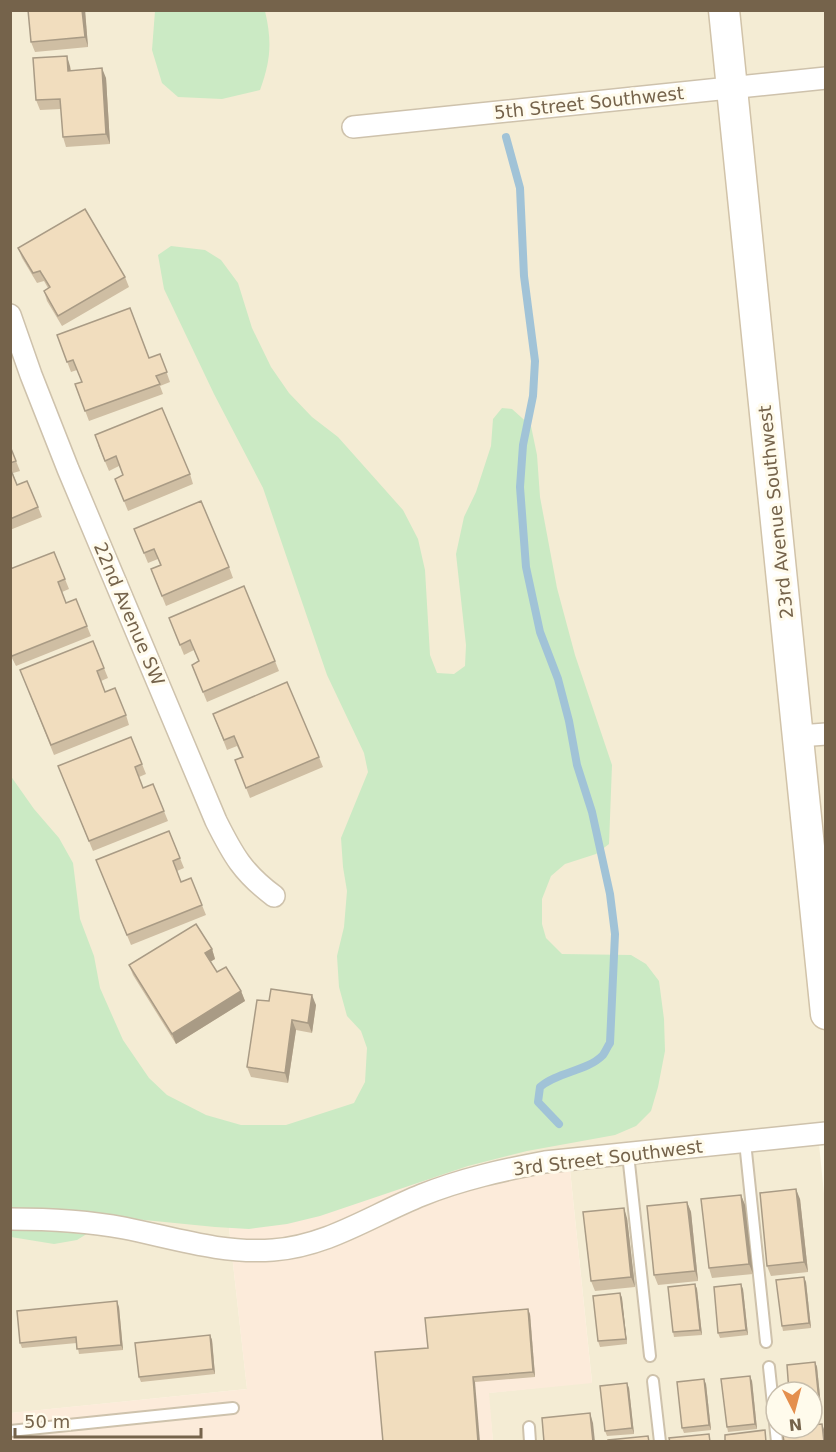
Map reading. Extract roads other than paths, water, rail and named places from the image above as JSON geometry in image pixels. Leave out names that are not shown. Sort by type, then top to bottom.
[{"type":"street","name":"23rd Avenue Southwest","points":[[724,10],[812,735],[825,1014]]},
{"type":"street","name":"5th Street Southwest","points":[[352,127],[825,78]]},
{"type":"street","name":"22nd Avenue SW","points":[[10,315],[68,469],[216,821],[232,854],[246,873],[274,896]]},
{"type":"street","name":"3rd Street Southwest","points":[[10,1219],[76,1221],[126,1228],[223,1249],[273,1250],[301,1246],[345,1232],[421,1196],[477,1177],[545,1162],[825,1133]]},
{"type":"lane","points":[[745,1142],[766,1342]]},
{"type":"lane","points":[[628,1154],[650,1356]]},
{"type":"lane","points":[[769,1367],[777,1442]]},
{"type":"lane","points":[[653,1381],[660,1442]]},
{"type":"lane","points":[[10,1431],[233,1408]]},
{"type":"lane","points":[[529,1427],[530,1442]]},
{"type":"waterway","points":[[506,137],[520,188],[524,276],[535,361],[533,396],[523,445],[520,487],[526,567],[540,632],[558,679],[577,765],[592,812],[610,894],[615,934],[610,1043],[603,1055],[596,1061],[555,1078],[540,1087],[538,1102],[559,1124]]}]
